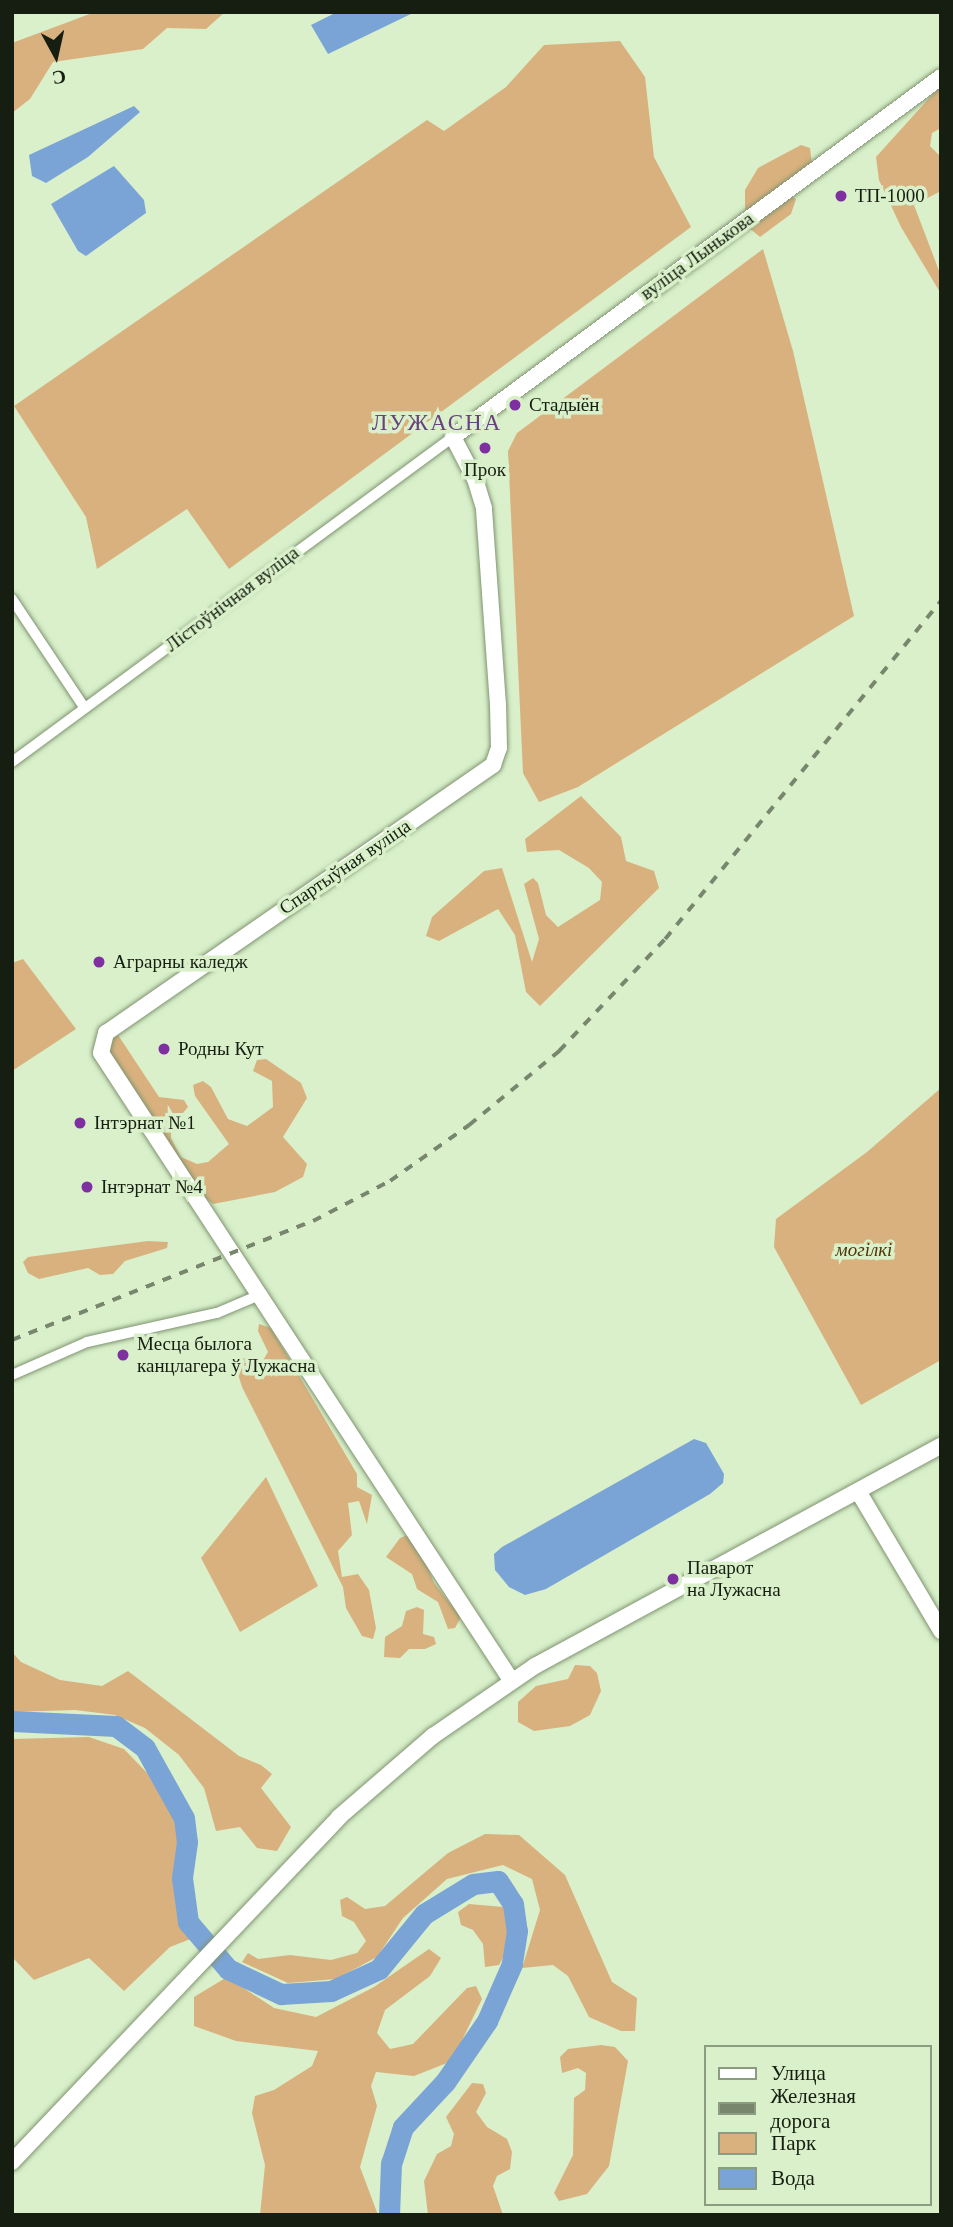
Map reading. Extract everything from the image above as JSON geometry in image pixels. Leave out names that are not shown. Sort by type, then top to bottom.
[{"type":"street","name":"вуліца Лынькова","points":[[453,437],[941,77]]},
{"type":"street","name":"Лістоўнічная вуліца","points":[[12,762],[453,437]]},
{"type":"street","name":"Спартыўная вуліца","points":[[262,1294],[101,1053],[106,1033],[493,765],[499,748],[498,705],[484,508],[475,479],[453,437]]},
{"type":"street","points":[[12,599],[84,707]]},
{"type":"street","points":[[12,1375],[87,1342],[217,1313],[262,1294],[511,1680]]},
{"type":"street","points":[[12,2162],[177,1985],[388,1773],[511,1680],[941,1446]]},
{"type":"street","points":[[858,1491],[941,1630]]},
{"type":"green space","points":[[95,12],[225,12],[206,29],[167,28],[143,49],[53,62],[30,99],[12,113],[12,43]]},
{"type":"green space","points":[[620,41],[645,77],[654,157],[691,227],[229,569],[187,509],[97,569],[86,517],[14,406],[427,120],[444,131],[506,87],[544,45]]},
{"type":"green space","points":[[941,85],[941,128],[932,133],[930,146],[941,157],[941,191],[914,205],[941,276],[941,294],[901,227],[879,180],[876,157]]},
{"type":"green space","points":[[801,145],[810,148],[812,164],[745,213],[745,190],[758,168]]},
{"type":"green space","points":[[788,194],[796,199],[791,214],[760,237],[748,227]]},
{"type":"green space","points":[[763,249],[793,351],[854,616],[578,787],[539,802],[523,773],[508,451],[517,433]]},
{"type":"green space","points":[[581,796],[621,837],[626,861],[654,871],[659,888],[540,1006],[526,992],[515,935],[498,909],[439,941],[426,936],[432,917],[484,871],[502,868],[532,962],[539,939],[524,884],[533,878],[538,883],[546,915],[558,927],[600,900],[602,882],[589,868],[559,850],[527,852],[525,839]]},
{"type":"green space","points":[[23,959],[76,1029],[12,1071],[12,963]]},
{"type":"green space","points":[[118,1035],[159,1097],[184,1100],[188,1107],[171,1127],[171,1138],[181,1157],[197,1164],[208,1162],[229,1144],[195,1096],[193,1085],[203,1081],[211,1087],[228,1119],[247,1126],[273,1107],[272,1081],[253,1071],[257,1060],[266,1059],[301,1083],[307,1098],[283,1137],[307,1164],[303,1177],[275,1192],[213,1204],[200,1194],[108,1054],[107,1044]]},
{"type":"green space","name":"могілкі","points":[[941,1088],[941,1360],[861,1405],[774,1247],[776,1219],[867,1152]]},
{"type":"green space","points":[[148,1241],[168,1242],[167,1248],[125,1261],[113,1274],[100,1275],[88,1268],[39,1279],[28,1273],[23,1262],[28,1257]]},
{"type":"green space","points":[[259,1324],[271,1328],[357,1474],[357,1487],[372,1495],[367,1524],[359,1501],[348,1503],[352,1535],[338,1551],[342,1577],[358,1574],[369,1590],[376,1628],[373,1639],[362,1636],[346,1608],[343,1587],[242,1387],[234,1361],[238,1357],[262,1362],[268,1352],[258,1331]]},
{"type":"green space","points":[[266,1477],[318,1586],[240,1632],[201,1558]]},
{"type":"green space","points":[[408,1535],[420,1547],[434,1583],[461,1617],[455,1628],[448,1629],[438,1602],[417,1589],[412,1574],[386,1557],[400,1538]]},
{"type":"green space","points":[[417,1607],[424,1610],[423,1634],[434,1637],[436,1644],[425,1649],[409,1649],[400,1658],[384,1657],[385,1637],[402,1626],[406,1611]]},
{"type":"green space","points":[[12,1652],[21,1662],[60,1680],[102,1686],[128,1671],[239,1756],[261,1765],[272,1774],[261,1788],[291,1827],[277,1851],[257,1848],[240,1827],[216,1831],[204,1788],[179,1755],[145,1728],[115,1715],[75,1710],[12,1712]]},
{"type":"green space","points":[[575,1665],[590,1666],[597,1673],[601,1691],[590,1715],[570,1726],[534,1731],[518,1722],[518,1702],[536,1686],[568,1679]]},
{"type":"green space","points":[[89,1737],[124,1749],[177,1804],[184,1851],[180,1893],[193,1938],[170,1947],[124,1991],[89,1958],[34,1980],[12,1957],[12,1739]]},
{"type":"green space","points":[[485,1834],[519,1835],[565,1875],[612,1982],[637,1998],[635,2031],[621,2031],[589,2017],[568,1976],[553,1965],[522,1968],[540,1910],[532,1879],[503,1865],[447,1879],[403,1918],[377,1957],[336,1979],[288,1983],[242,1962],[248,1953],[258,1959],[290,1955],[331,1960],[357,1953],[366,1941],[354,1922],[342,1916],[340,1900],[347,1897],[365,1909],[385,1906],[448,1853]]},
{"type":"green space","points":[[469,1904],[503,1907],[508,1916],[508,1949],[499,1965],[485,1967],[483,1944],[473,1930],[461,1925],[458,1912]]},
{"type":"green space","points":[[429,1949],[441,1958],[430,1976],[385,2010],[377,2033],[390,2049],[413,2044],[467,1988],[476,1986],[482,1999],[452,2061],[414,2076],[376,2072],[371,2086],[377,2106],[360,2167],[378,2215],[260,2215],[265,2165],[252,2113],[255,2096],[274,2090],[312,2066],[318,2051],[236,2041],[194,2026],[194,1997],[227,1977],[274,2008],[316,2017],[374,1987]]},
{"type":"green space","points":[[601,2045],[615,2047],[628,2061],[609,2166],[587,2194],[559,2201],[554,2193],[573,2155],[574,2098],[585,2090],[586,2073],[578,2068],[562,2073],[560,2057],[568,2049]]},
{"type":"green space","points":[[472,2083],[483,2084],[486,2093],[476,2112],[487,2127],[507,2139],[512,2152],[510,2169],[497,2176],[493,2186],[503,2215],[428,2215],[424,2181],[437,2154],[451,2146],[454,2134],[446,2117]]},
{"type":"water","points":[[337,12],[415,12],[328,54],[311,25]]},
{"type":"water","points":[[134,106],[140,112],[88,157],[46,183],[32,176],[29,155]]},
{"type":"water","points":[[114,166],[144,200],[146,213],[86,256],[78,251],[51,204]]},
{"type":"water","points":[[694,1439],[706,1443],[724,1474],[723,1483],[710,1494],[546,1589],[525,1595],[509,1587],[495,1570],[494,1554],[502,1547]]},
{"type":"waterway","points":[[12,1721],[116,1726],[145,1748],[184,1818],[187,1842],[182,1878],[188,1922],[228,1969],[281,1994],[331,1991],[379,1969],[424,1914],[473,1884],[498,1881],[513,1904],[517,1931],[512,1964],[487,2021],[445,2082],[403,2127],[391,2163],[389,2215]]},
{"type":"railway","points":[[12,1340],[313,1221],[390,1181],[469,1125],[559,1051],[665,939],[941,600]]},
{"type":"place","name":"ТП-1000","points":[[841,196]]},
{"type":"place","name":"Стадыён","points":[[515,405]]},
{"type":"place","name":"Прок","points":[[485,448]]},
{"type":"place","name":"Аграрны каледж","points":[[99,962]]},
{"type":"place","name":"Родны Кут","points":[[164,1049]]},
{"type":"place","name":"Інтэрнат №1","points":[[80,1123]]},
{"type":"place","name":"Інтэрнат №4","points":[[87,1187]]},
{"type":"place","name":"Месца былога канцлагера ў Лужасна","points":[[123,1355]]},
{"type":"place","name":"Паварот на Лужасна","points":[[673,1579]]},
{"type":"district","name":"ЛУЖАСНА","points":[[437,423]]}]
